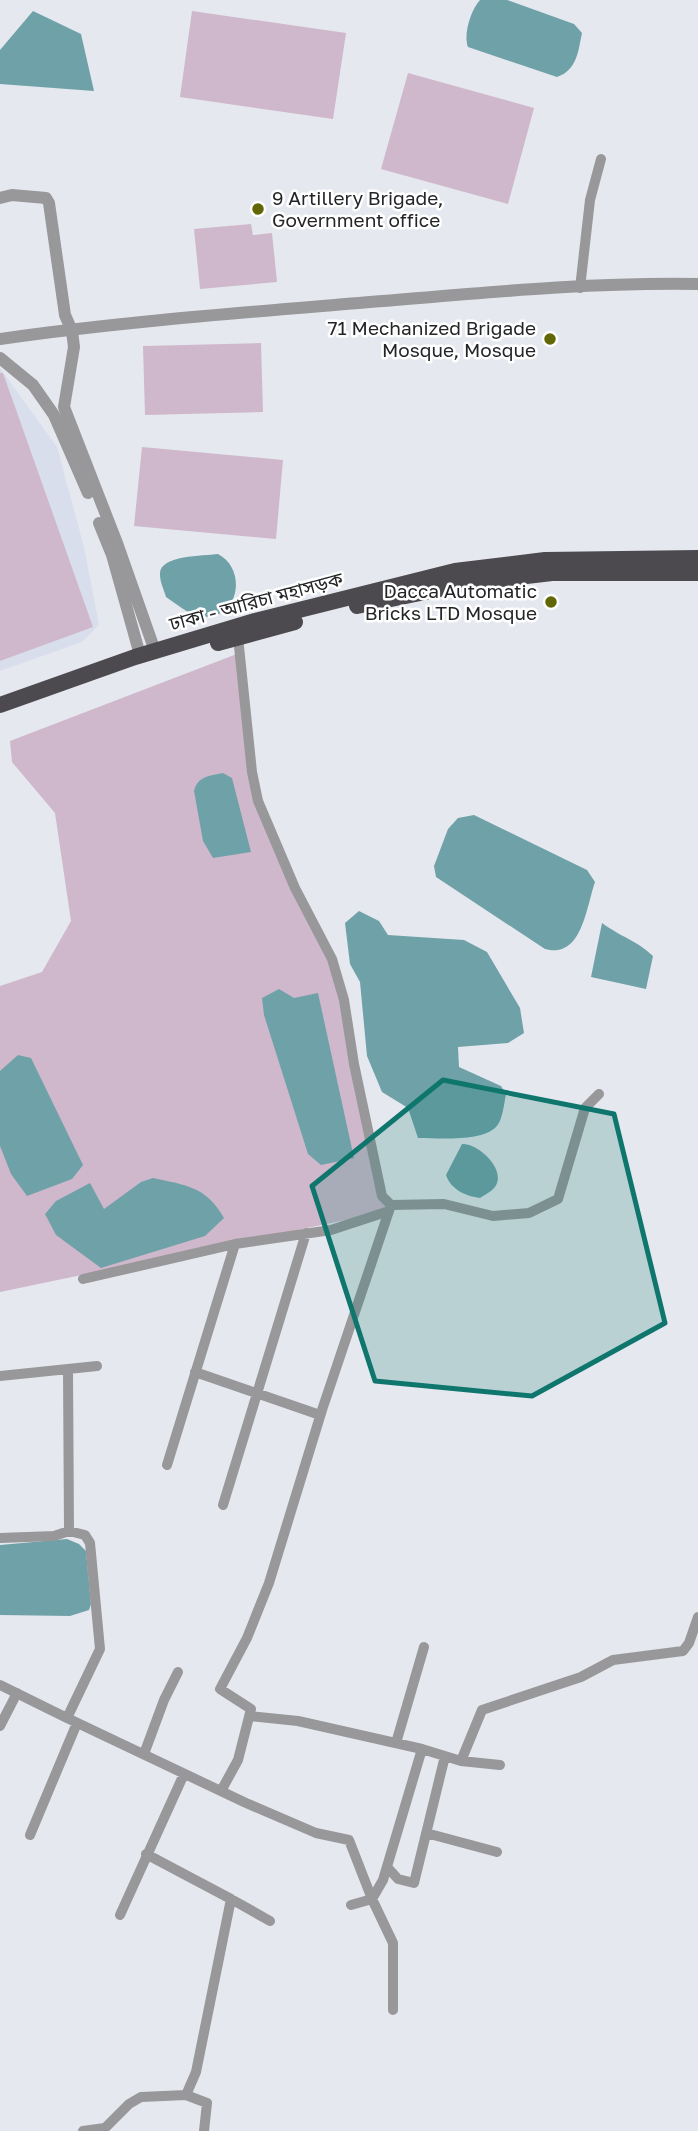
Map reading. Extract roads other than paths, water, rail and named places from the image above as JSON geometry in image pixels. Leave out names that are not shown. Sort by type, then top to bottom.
[{"type":"highway","name":"ঢাকা - আরিচা মহাসড়ক","points":[[0,705],[148,653],[255,621],[455,572],[545,560],[698,558]]},
{"type":"highway","points":[[0,715],[70,689],[238,637],[337,610],[468,583],[552,572],[698,573]]},
{"type":"street","points":[[580,288],[590,200],[601,159]]},
{"type":"street","points":[[0,198],[12,195],[46,198],[49,203],[65,316],[72,331],[74,347],[64,407],[117,543],[148,653]]},
{"type":"street","points":[[0,339],[205,316],[461,295],[698,284]]},
{"type":"street","points":[[0,358],[33,385],[54,415],[82,480],[148,653]]},
{"type":"street","points":[[238,637],[252,772],[258,801],[295,888],[332,959],[344,1000],[354,1064],[382,1196],[390,1208]]},
{"type":"street","points":[[83,1279],[236,1244],[331,1230],[390,1208],[444,1204],[493,1216],[530,1213],[558,1199],[585,1108],[599,1094]]},
{"type":"street","points":[[220,1791],[238,1760],[251,1709],[220,1689],[247,1637],[269,1583],[320,1415],[390,1208]]},
{"type":"street","points":[[223,1505],[306,1233]]},
{"type":"street","points":[[167,1465],[236,1244]]},
{"type":"street","points":[[0,1376],[96,1366]]},
{"type":"street","points":[[68,1369],[69,1531]]},
{"type":"street","points":[[195,1372],[320,1415]]},
{"type":"street","points":[[0,1538],[54,1536],[69,1531],[85,1535],[92,1551],[100,1649],[30,1835]]},
{"type":"street","points":[[461,1761],[482,1710],[581,1677],[613,1660],[683,1651],[698,1617]]},
{"type":"street","points":[[396,1743],[424,1647]]},
{"type":"street","points":[[144,1754],[164,1700],[178,1672]]},
{"type":"street","points":[[0,1685],[220,1791],[316,1833],[349,1840],[393,1943],[393,2010]]},
{"type":"street","points":[[0,1727],[17,1693]]},
{"type":"street","points":[[250,1716],[298,1720],[422,1749],[461,1761],[500,1765]]},
{"type":"street","points":[[351,1905],[372,1899],[388,1868],[422,1749]]},
{"type":"street","points":[[388,1868],[398,1880],[414,1883],[445,1756]]},
{"type":"street","points":[[120,1915],[184,1773]]},
{"type":"street","points":[[426,1833],[497,1852]]},
{"type":"street","points":[[146,1854],[270,1921]]},
{"type":"street","points":[[187,2095],[196,2072],[231,1899]]},
{"type":"street","points":[[83,2131],[105,2128],[129,2104],[141,2097],[187,2095],[207,2103],[204,2131]]},
{"type":"water","points":[[480,0],[507,0],[574,24],[582,33],[573,65],[557,77],[468,47],[466,36],[469,22]]},
{"type":"water","points":[[33,11],[81,34],[94,91],[0,84],[0,50]]},
{"type":"water","points":[[218,554],[228,562],[236,583],[235,594],[223,612],[212,616],[195,615],[166,597],[161,583],[161,568],[174,560]]},
{"type":"water","points":[[223,773],[232,778],[251,852],[213,858],[203,841],[194,791],[201,780]]},
{"type":"water","points":[[474,815],[587,870],[595,882],[580,929],[575,939],[567,946],[557,950],[545,949],[436,877],[434,866],[448,829],[458,818]]},
{"type":"water","points":[[359,911],[379,921],[388,935],[464,940],[487,952],[520,1008],[524,1033],[508,1043],[458,1047],[459,1067],[501,1086],[506,1094],[500,1120],[489,1132],[459,1138],[418,1138],[408,1108],[382,1092],[367,1056],[360,982],[350,964],[345,923]]},
{"type":"water","points":[[602,923],[653,956],[646,989],[591,977]]},
{"type":"water","points":[[279,989],[294,998],[318,993],[354,1158],[321,1165],[308,1154],[264,1015],[262,998]]},
{"type":"water","points":[[18,1055],[31,1058],[83,1165],[72,1179],[27,1196],[11,1174],[0,1146],[0,1071]]},
{"type":"water","points":[[462,1144],[481,1151],[493,1163],[498,1176],[496,1185],[480,1198],[469,1196],[451,1185],[446,1175]]},
{"type":"water","points":[[153,1178],[195,1189],[210,1200],[224,1218],[205,1236],[101,1268],[56,1235],[45,1214],[56,1201],[90,1183],[104,1209],[141,1182]]},
{"type":"water","points":[[67,1539],[79,1544],[86,1551],[91,1604],[89,1610],[70,1616],[0,1615],[0,1545]]},
{"type":"place","name":"9 Artillery Brigade, Government office","points":[[258,209]]},
{"type":"place","name":"71 Mechanized Brigade Mosque, Mosque","points":[[550,339]]},
{"type":"place","name":"Dacca Automatic Bricks LTD Mosque","points":[[551,602]]}]
